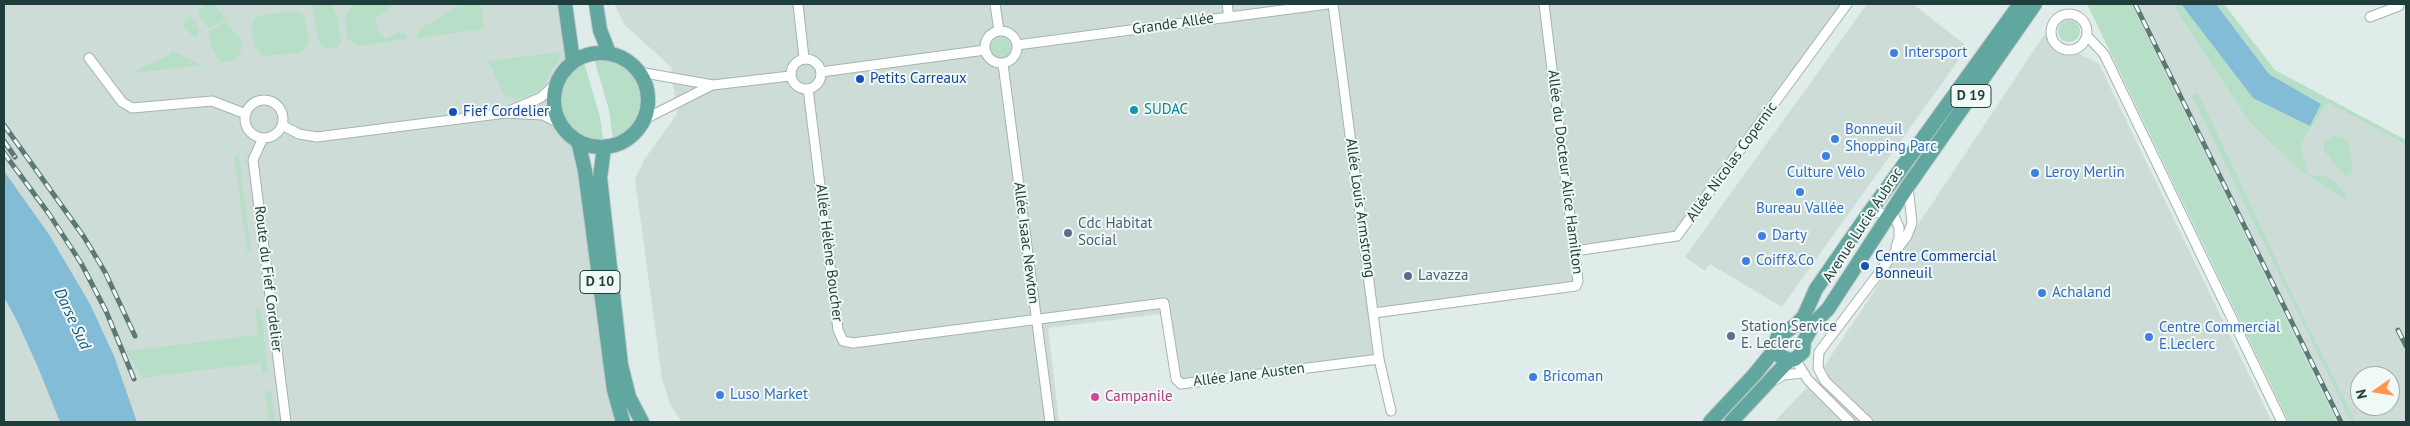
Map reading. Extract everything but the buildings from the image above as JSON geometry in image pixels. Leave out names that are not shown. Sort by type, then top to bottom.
[{"type":"main road","points":[[565,4],[573,61]]},
{"type":"main road","points":[[596,4],[600,30],[609,53]]},
{"type":"main road","name":"Avenue Lucie Aubrac","points":[[1710,422],[1754,375],[1776,348],[1777,338],[1788,331],[1804,316],[1816,289],[1870,211],[2020,4]]},
{"type":"main road","name":"Avenue Lucie Aubrac","points":[[1731,422],[1766,385],[1803,352],[1804,341],[1908,186],[2035,4]]},
{"type":"main road","points":[[609,53],[622,57],[639,72],[646,87],[648,102],[644,120],[632,136],[622,143],[604,147],[589,146],[566,132],[559,123],[554,110],[553,96],[555,85],[564,70],[573,61],[588,54],[609,53]]},
{"type":"main road","name":"D 10","points":[[578,141],[585,171],[614,390],[623,422]]},
{"type":"main road","name":"D 10","points":[[604,147],[600,178],[621,365],[630,397],[642,422]]},
{"type":"main road","points":[[1788,331],[1801,335],[1804,341]]},
{"type":"main road","points":[[1776,348],[1780,356],[1792,360]]},
{"type":"street","points":[[798,4],[804,58]]},
{"type":"street","points":[[995,4],[999,31]]},
{"type":"street","points":[[1227,4],[1229,17]]},
{"type":"street","name":"Grande Allée","points":[[1017,45],[1328,4]]},
{"type":"street","name":"Allée Louis Armstrong","points":[[1333,4],[1380,359],[1391,411]]},
{"type":"street","name":"Allée du Docteur Alice Hamilton","points":[[1374,313],[1573,288],[1578,281],[1544,4]]},
{"type":"street","name":"Allée Nicolas Copernic","points":[[1575,251],[1678,236],[1847,4]]},
{"type":"street","points":[[2370,16],[2401,6]]},
{"type":"street","points":[[2087,36],[2079,47],[2066,50],[2054,42],[2051,28],[2059,17],[2072,14],[2084,22],[2087,36],[2104,54],[2282,422]]},
{"type":"street","points":[[999,31],[1011,34],[1017,45],[1014,57],[1003,64],[991,60],[984,50],[988,37],[999,31]]},
{"type":"street","points":[[821,72],[984,50]]},
{"type":"street","points":[[89,58],[122,102],[132,108],[212,101],[246,114]]},
{"type":"street","points":[[804,58],[816,62],[821,72],[818,84],[808,89],[796,86],[790,76],[794,64],[804,58]]},
{"type":"street","name":"Allée Isaac Newton","points":[[1003,64],[1050,422]]},
{"type":"street","points":[[639,72],[713,85],[790,76]]},
{"type":"street","points":[[506,113],[540,98],[555,85]]},
{"type":"street","points":[[644,120],[713,85]]},
{"type":"street","name":"Allée Hélène Boucher","points":[[808,89],[838,330],[843,341],[853,343],[1036,319]]},
{"type":"street","points":[[264,100],[270,101],[280,108],[283,119],[282,125],[275,135],[263,138],[251,132],[247,127],[246,114],[253,104],[264,100]]},
{"type":"street","points":[[282,125],[299,134],[317,138],[506,113],[543,116],[559,123]]},
{"type":"street","name":"Route du Fief Cordelier","points":[[263,138],[253,160],[286,422]]},
{"type":"street","points":[[1868,422],[1825,381],[1818,368],[1819,352],[1907,236],[1912,222],[1908,186]]},
{"type":"street","points":[[1870,211],[1890,215],[1895,218],[1899,227],[1899,238],[1894,252]]},
{"type":"street","name":"Allée Jane Austen","points":[[1036,319],[1164,303],[1176,379],[1181,384],[1380,359]]},
{"type":"street","points":[[1792,360],[1850,422]]},
{"type":"street","points":[[1766,385],[1784,375],[1803,373]]},
{"type":"shaded area","points":[[4,4],[559,4],[614,422],[4,422]]},
{"type":"shaded area","points":[[614,4],[1849,4],[1679,237],[1577,253],[1580,284],[1376,310],[1381,361],[1178,385],[1167,313],[1048,328],[1059,422],[682,422],[670,404],[662,379],[635,179],[644,160],[677,114],[671,67],[624,24]]},
{"type":"shaded area","name":"Bonneuil Shopping Parc","points":[[1867,4],[1913,4],[1968,47],[1782,307],[1710,264],[1705,271],[1685,257]]},
{"type":"shaded area","points":[[2108,4],[2173,4],[2254,107],[2306,138],[2328,103],[2406,145],[2406,422],[2300,422]]},
{"type":"shaded area","name":"Achaland","points":[[2044,35],[2099,64],[2272,422],[1774,422],[1817,377]]},
{"type":"green space","points":[[202,4],[214,4],[226,19],[209,29],[197,12],[204,7]]},
{"type":"green space","points":[[313,4],[332,4],[338,19],[341,41],[337,48],[325,48],[318,41]]},
{"type":"green space","points":[[352,4],[390,4],[391,9],[374,19],[378,27],[376,28],[385,39],[399,32],[405,34],[407,39],[358,46],[351,42],[347,37],[345,18]]},
{"type":"green space","points":[[462,4],[481,4],[484,29],[418,38],[418,32],[421,28]]},
{"type":"green space","points":[[2087,4],[2131,4],[2336,422],[2289,422]]},
{"type":"green space","points":[[2173,4],[2181,4],[2253,98],[2321,104],[2269,74],[2216,4],[2224,4],[2275,70],[2406,140],[2406,145],[2328,103],[2300,146],[2309,175],[2325,176],[2336,182],[2346,195],[2345,200],[2296,167],[2247,119]]},
{"type":"green space","points":[[292,11],[301,13],[305,18],[309,40],[307,46],[299,53],[262,56],[255,47],[251,30],[254,20],[261,15]]},
{"type":"green space","points":[[190,16],[199,29],[196,37],[191,35],[182,23]]},
{"type":"green space","points":[[2069,20],[2079,27],[2080,31],[2073,41],[2069,42],[2059,35],[2058,31],[2065,21]]},
{"type":"green space","points":[[226,21],[241,40],[242,49],[236,59],[221,63],[210,44],[209,31]]},
{"type":"green space","points":[[1001,38],[1008,41],[1011,48],[1008,55],[1001,58],[994,55],[991,48],[994,41]]},
{"type":"green space","points":[[172,51],[202,65],[136,73],[135,71],[169,55]]},
{"type":"green space","points":[[561,52],[559,61],[543,87],[530,96],[519,99],[508,97],[503,93],[488,61]]},
{"type":"green space","points":[[594,59],[606,59],[622,64],[634,75],[640,88],[642,105],[638,117],[627,131],[613,139],[609,110]]},
{"type":"green space","points":[[584,62],[600,117],[603,137],[601,141],[585,138],[575,132],[564,120],[560,106],[560,91],[565,78],[572,70]]},
{"type":"green space","points":[[2198,92],[2303,317],[2350,410],[2350,416],[2353,416],[2356,422],[2351,422],[2192,96]]},
{"type":"green space","points":[[2334,136],[2342,137],[2348,142],[2353,171],[2347,178],[2324,151],[2324,142]]},
{"type":"green space","points":[[234,155],[239,155],[251,250],[247,252]]},
{"type":"green space","points":[[255,309],[261,309],[268,372],[262,373],[261,363],[142,378],[126,351],[258,335]]},
{"type":"green space","points":[[265,391],[271,391],[275,422],[269,422]]},
{"type":"water","points":[[2181,4],[2216,4],[2269,74],[2321,104],[2310,126],[2253,98]]},
{"type":"water","name":"Darse Sud","points":[[4,171],[50,236],[90,304],[114,356],[137,422],[60,422],[37,365],[4,297]]},
{"type":"railway","points":[[2135,4],[2341,422]]},
{"type":"railway","points":[[4,125],[84,237],[105,272],[135,336]]},
{"type":"railway","points":[[4,141],[15,157]]},
{"type":"railway","points":[[4,153],[49,214],[81,263],[106,311],[134,379]]},
{"type":"railway","points":[[2398,330],[2406,346]]},
{"type":"place","name":"Intersport","points":[[1894,53]]},
{"type":"place","name":"Petits Carreaux","points":[[860,79]]},
{"type":"place","name":"SUDAC","points":[[1134,110]]},
{"type":"place","name":"Fief Cordelier","points":[[453,112]]},
{"type":"place","name":"Bonneuil Shopping Parc","points":[[1835,139]]},
{"type":"place","name":"Culture Vélo","points":[[1826,156]]},
{"type":"place","name":"Leroy Merlin","points":[[2035,173]]},
{"type":"place","name":"Bureau Vallée","points":[[1800,192]]},
{"type":"place","name":"Cdc Habitat Social","points":[[1068,233]]},
{"type":"place","name":"Darty","points":[[1762,236]]},
{"type":"place","name":"Coiff&Co","points":[[1746,261]]},
{"type":"place","name":"Centre Commercial Bonneuil","points":[[1865,266]]},
{"type":"place","name":"Lavazza","points":[[1408,276]]},
{"type":"place","name":"Achaland","points":[[2042,293]]},
{"type":"place","name":"Station Service E. Leclerc","points":[[1731,336]]},
{"type":"place","name":"Centre Commercial E.Leclerc","points":[[2149,337]]},
{"type":"place","name":"Bricoman","points":[[1533,377]]},
{"type":"place","name":"Luso Market","points":[[720,395]]},
{"type":"place","name":"Campanile","points":[[1095,397]]}]
